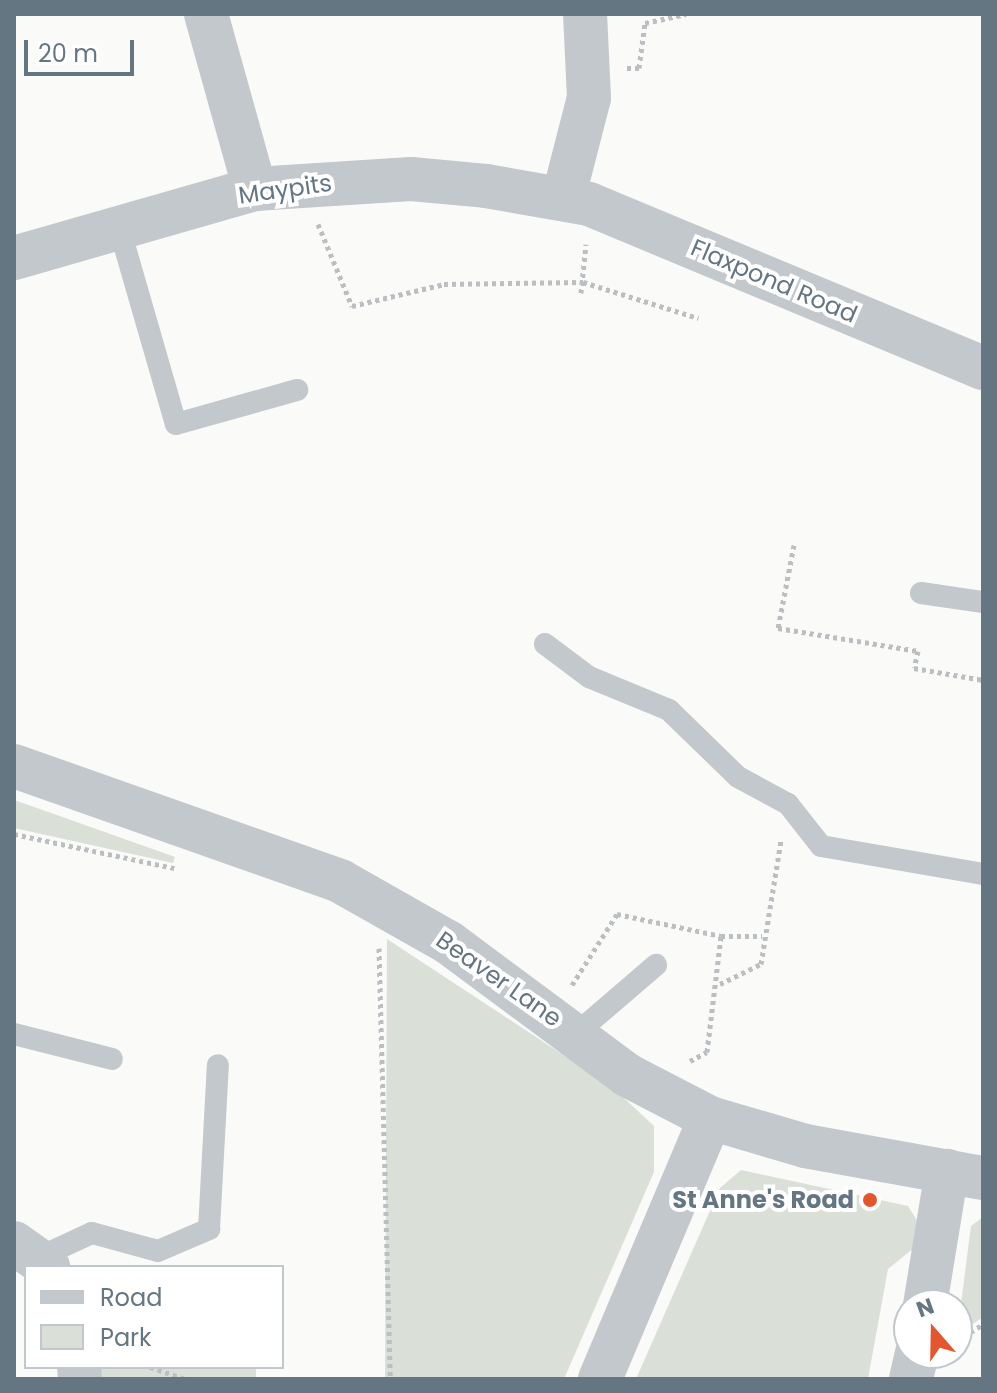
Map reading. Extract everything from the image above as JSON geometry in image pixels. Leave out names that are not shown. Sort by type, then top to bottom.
[{"type":"street","points":[[206,14],[255,189]]},
{"type":"street","points":[[563,199],[589,98],[585,14]]},
{"type":"street","name":"Maypits","points":[[14,258],[255,189],[411,179],[563,199]]},
{"type":"street","name":"Flaxpond Road","points":[[563,199],[983,368]]},
{"type":"street","name":"Beaver Lane","points":[[14,766],[200,829],[378,901],[578,1032],[627,1075],[710,1118],[805,1146],[965,1174]]},
{"type":"street","points":[[600,1379],[710,1118]]},
{"type":"street","points":[[930,1289],[965,1174]]},
{"type":"lane","points":[[119,227],[176,424],[297,390]]},
{"type":"lane","points":[[921,593],[983,602]]},
{"type":"lane","points":[[545,644],[589,677],[669,710],[738,777],[788,804],[821,846],[983,874]]},
{"type":"lane","points":[[578,1032],[656,965]]},
{"type":"lane","points":[[14,1034],[112,1059]]},
{"type":"lane","points":[[34,1256],[92,1233],[158,1251],[209,1229],[218,1065]]},
{"type":"path","points":[[588,70],[639,68],[645,23],[686,14]]},
{"type":"path","points":[[301,185],[352,306],[444,284],[583,282],[698,318]]},
{"type":"path","points":[[794,545],[778,628],[918,651],[914,668],[983,680]]},
{"type":"path","points":[[720,984],[761,964],[788,804]]},
{"type":"path","points":[[14,834],[190,871],[200,829]]},
{"type":"path","points":[[378,901],[390,1379]]},
{"type":"path","points":[[627,1075],[676,1068],[707,1052],[720,984],[721,936]]},
{"type":"path","points":[[156,1369],[184,1379]]},
{"type":"green space","points":[[14,800],[175,857],[173,863],[14,828]]},
{"type":"green space","points":[[387,939],[612,1087],[654,1126],[654,1172],[564,1379],[385,1379]]},
{"type":"green space","points":[[741,1170],[908,1206],[918,1222],[915,1247],[888,1269],[868,1379],[636,1379],[720,1188]]},
{"type":"green space","points":[[983,1217],[983,1317],[973,1324],[973,1289],[963,1289],[971,1226]]},
{"type":"green space","points":[[101,1369],[256,1369],[256,1379],[101,1379]]},
{"type":"place","name":"St Anne's Road","points":[[870,1200]]}]
